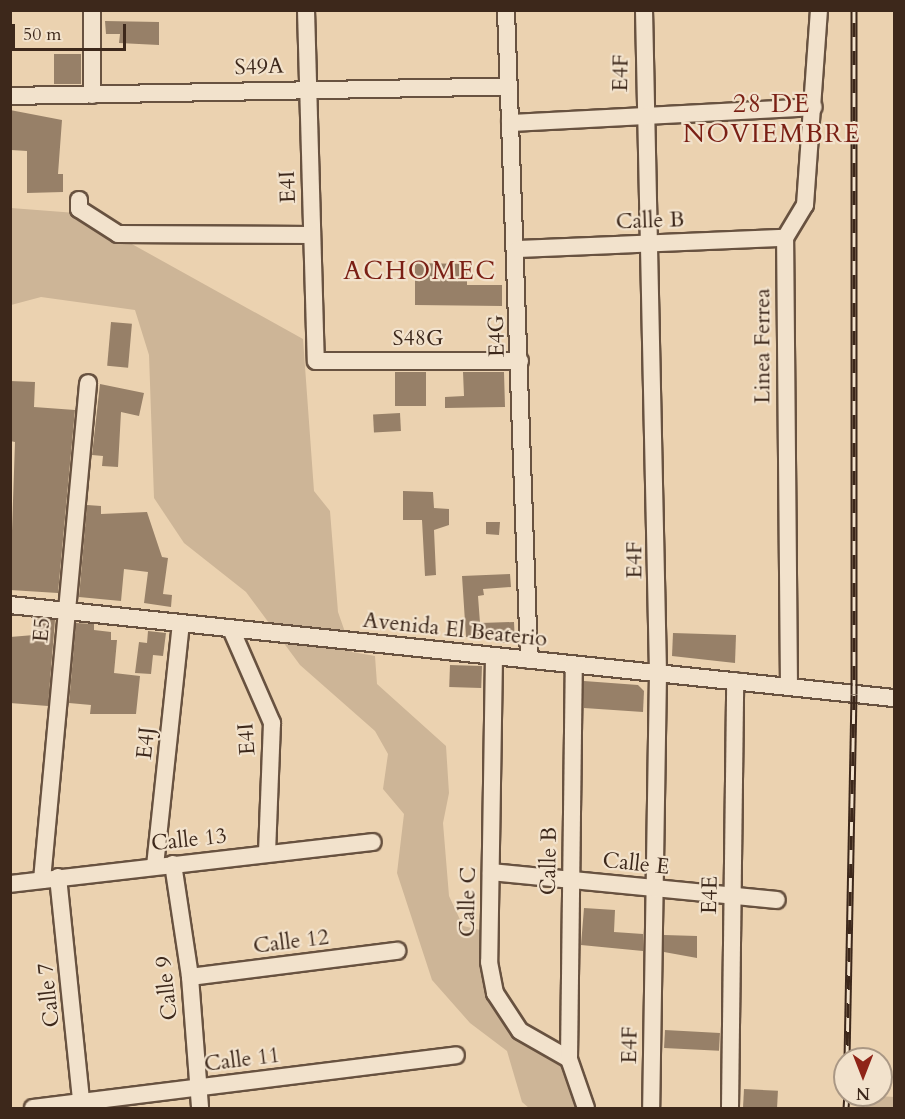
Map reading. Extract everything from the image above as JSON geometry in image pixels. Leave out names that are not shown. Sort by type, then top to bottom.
[{"type":"street","points":[[92,10],[92,95]]},
{"type":"street","name":"E4I","points":[[306,10],[316,361]]},
{"type":"street","name":"E4G","points":[[506,10],[518,249],[529,660]]},
{"type":"street","name":"E4F","points":[[644,10],[643,116],[658,673],[651,1108]]},
{"type":"street","points":[[785,238],[805,205],[814,107],[819,10]]},
{"type":"street","name":"S49A","points":[[10,96],[308,87],[509,86]]},
{"type":"street","points":[[510,123],[814,107]]},
{"type":"street","points":[[79,200],[79,209],[118,234],[312,235]]},
{"type":"street","name":"Calle B","points":[[518,249],[785,238]]},
{"type":"street","name":"Linea Ferrea","points":[[785,238],[789,687]]},
{"type":"street","name":"S48G","points":[[316,361],[520,361]]},
{"type":"street","name":"E5","points":[[50,879],[67,611],[88,383]]},
{"type":"street","name":"Avenida El Beaterio","points":[[10,605],[894,698]]},
{"type":"street","name":"E4J","points":[[155,866],[181,624]]},
{"type":"street","name":"E4I","points":[[231,629],[272,723],[267,853]]},
{"type":"street","name":"Calle C","points":[[494,656],[491,872],[495,993],[520,1031],[569,1059]]},
{"type":"street","name":"Calle B","points":[[569,1059],[574,664]]},
{"type":"street","name":"E4E","points":[[730,1108],[735,681]]},
{"type":"street","name":"Calle 13","points":[[10,884],[373,842]]},
{"type":"street","name":"Calle 9","points":[[173,864],[190,977],[200,1108]]},
{"type":"street","name":"Calle E","points":[[491,872],[777,900]]},
{"type":"street","name":"Calle 7","points":[[50,879],[82,1105]]},
{"type":"street","name":"Calle 12","points":[[190,977],[397,951]]},
{"type":"street","name":"Calle 11","points":[[33,1108],[82,1105],[456,1055]]},
{"type":"street","points":[[569,1059],[586,1108]]},
{"type":"shaded area","points":[[11,208],[76,213],[303,339],[314,491],[330,511],[338,612],[352,652],[375,656],[377,684],[446,746],[449,793],[443,823],[449,896],[463,926],[480,930],[488,996],[500,1017],[515,1035],[566,1067],[579,1108],[529,1108],[522,1102],[507,1051],[470,1023],[432,980],[397,873],[404,814],[383,789],[388,754],[375,731],[300,665],[246,592],[184,543],[154,498],[149,355],[135,310],[41,297],[11,305]]},
{"type":"shaded area","points":[[894,1097],[894,1108],[866,1108],[893,1107]]},
{"type":"building","points":[[105,21],[159,22],[159,45],[119,43],[120,34],[106,34]]},
{"type":"building","points":[[54,54],[81,54],[81,84],[54,84]]},
{"type":"building","points":[[10,110],[62,120],[58,174],[63,174],[63,192],[27,193],[27,151],[11,150]]},
{"type":"building","points":[[415,263],[467,264],[467,285],[502,285],[502,306],[415,305]]},
{"type":"building","points":[[111,322],[132,324],[128,368],[107,366]]},
{"type":"building","points":[[395,372],[426,372],[426,406],[395,406]]},
{"type":"building","points":[[463,372],[504,372],[505,407],[445,408],[445,397],[464,396]]},
{"type":"building","points":[[10,381],[35,382],[34,407],[75,410],[58,593],[10,590],[15,442],[10,441]]},
{"type":"building","points":[[100,384],[144,393],[139,416],[121,412],[118,467],[102,466],[103,456],[92,455]]},
{"type":"building","points":[[400,413],[401,431],[374,432],[373,414]]},
{"type":"building","points":[[403,491],[433,492],[434,508],[449,509],[449,525],[434,530],[436,575],[425,576],[422,520],[403,520]]},
{"type":"building","points":[[87,505],[101,506],[101,514],[147,512],[162,557],[168,558],[163,594],[172,595],[171,607],[144,603],[148,572],[124,569],[121,601],[79,597]]},
{"type":"building","points":[[486,522],[500,522],[499,535],[486,534]]},
{"type":"building","points":[[510,574],[511,587],[483,589],[484,595],[478,596],[480,623],[514,622],[515,643],[497,643],[497,635],[466,637],[462,576]]},
{"type":"building","points":[[36,618],[55,620],[48,706],[10,703],[10,637],[34,635]]},
{"type":"building","points":[[76,623],[94,624],[94,630],[111,632],[111,640],[117,640],[114,673],[140,676],[136,714],[90,714],[91,705],[69,703]]},
{"type":"building","points":[[148,631],[166,633],[163,656],[153,655],[151,674],[135,673],[139,642],[147,643]]},
{"type":"building","points":[[673,633],[736,635],[735,663],[672,656]]},
{"type":"building","points":[[450,665],[482,666],[481,688],[449,687]]},
{"type":"building","points":[[584,681],[638,685],[644,691],[643,712],[584,708]]},
{"type":"building","points":[[584,908],[615,910],[614,932],[643,934],[643,951],[581,945]]},
{"type":"building","points":[[664,935],[697,936],[697,958],[664,952]]},
{"type":"building","points":[[665,1030],[720,1033],[719,1051],[664,1048]]},
{"type":"building","points":[[744,1089],[778,1091],[777,1108],[743,1107]]},
{"type":"railway","points":[[847,1047],[854,694],[854,10]]},
{"type":"district","name":"28 DE NOVIEMBRE","points":[[772,119]]},
{"type":"district","name":"ACHOMEC","points":[[420,271]]}]
